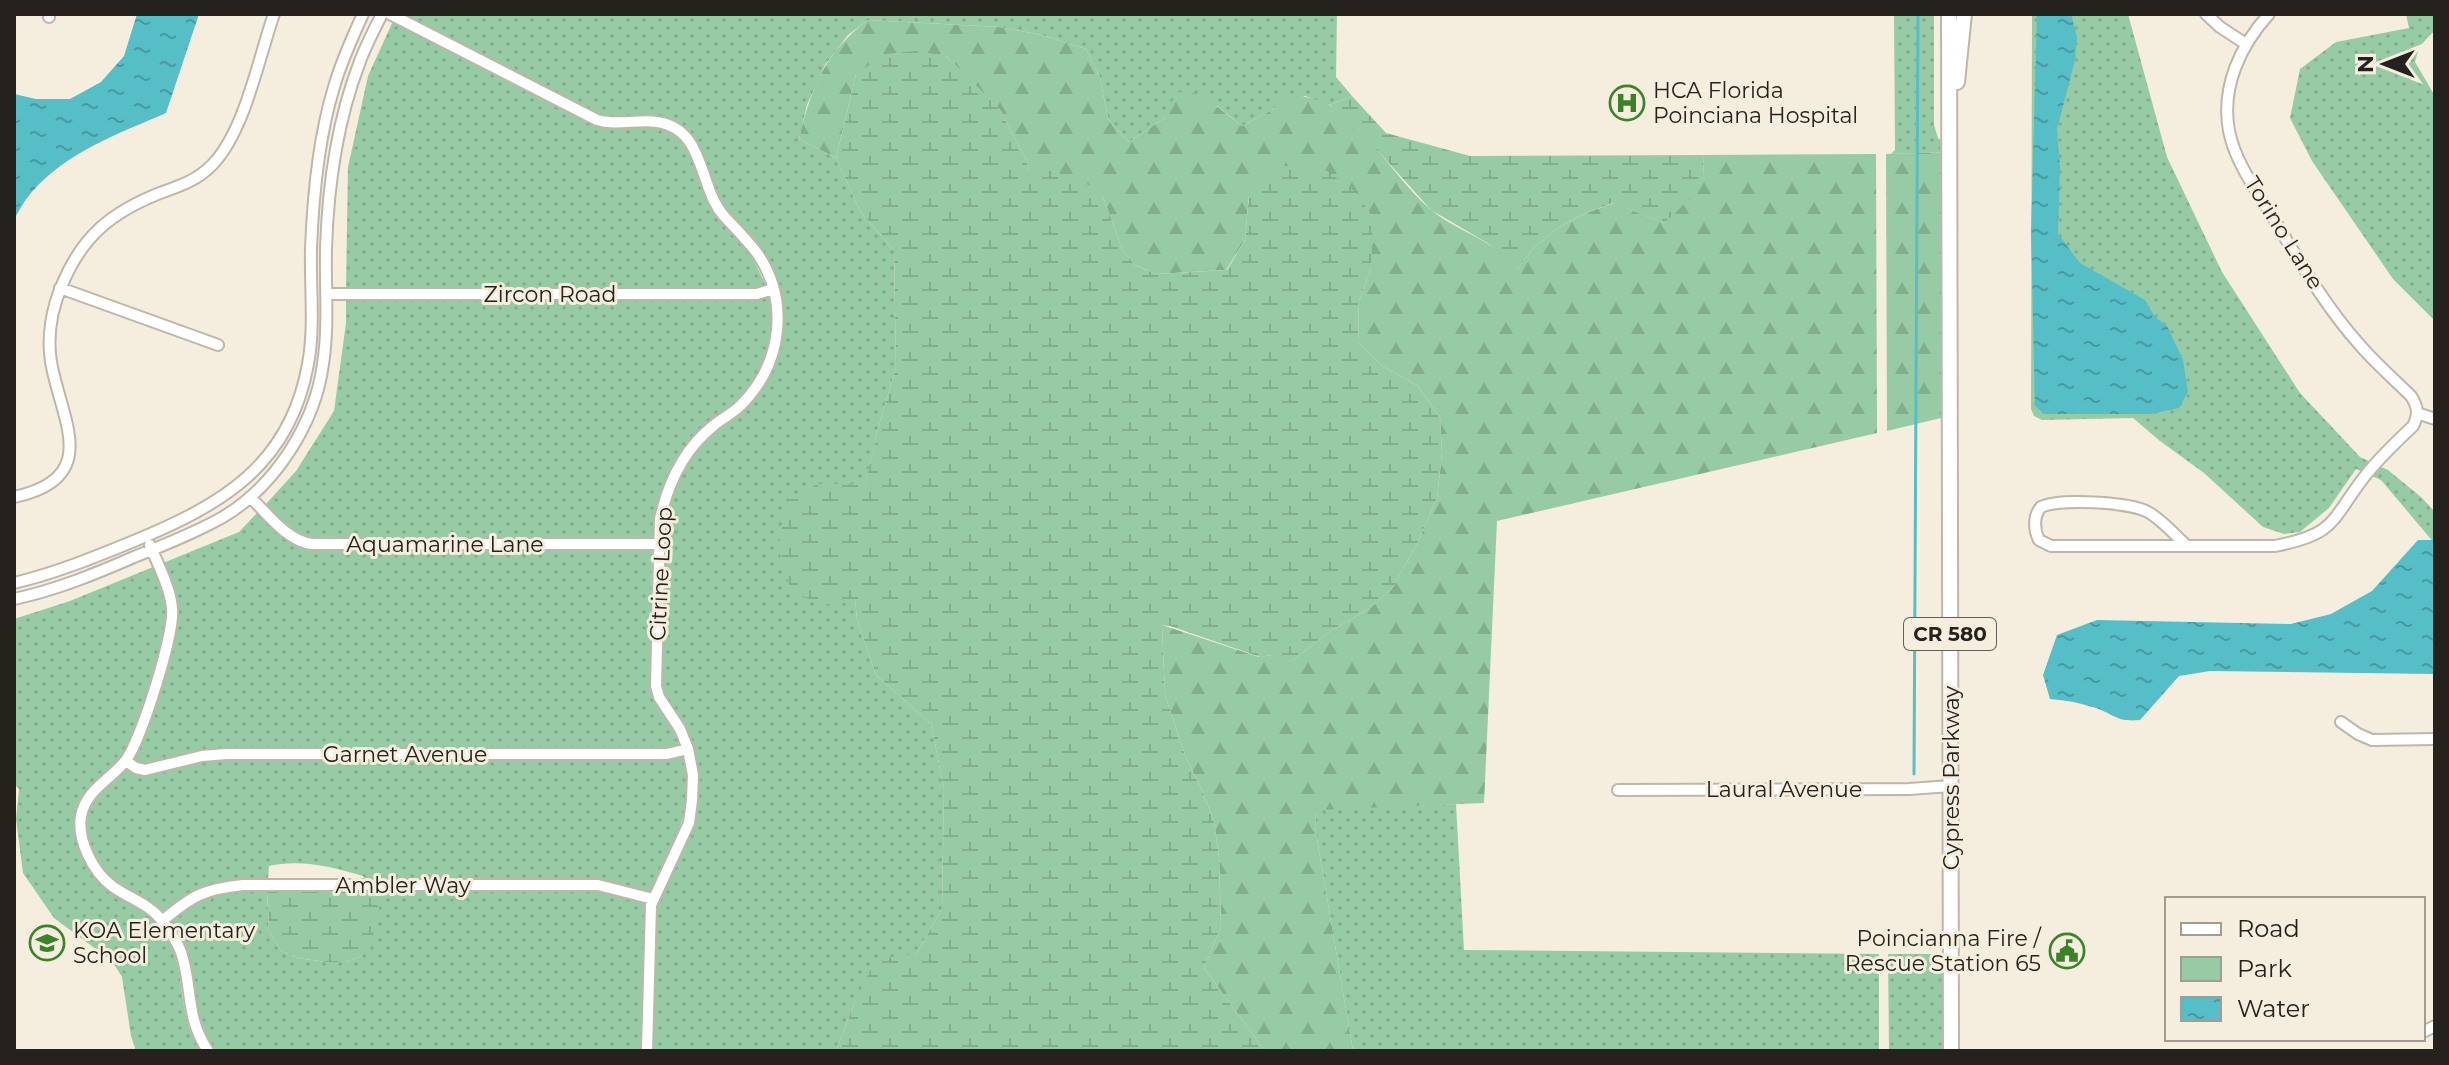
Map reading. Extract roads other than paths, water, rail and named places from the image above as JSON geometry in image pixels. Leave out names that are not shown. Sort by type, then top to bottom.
[{"type":"main road","name":"Cypress Parkway","points":[[1949,14],[1951,1051]]},
{"type":"main road","name":"Cypress Parkway","points":[[1950,218],[1964,14]]},
{"type":"street","points":[[14,497],[46,488],[66,462],[71,446],[70,430],[51,361],[50,335],[53,310],[70,266],[87,240],[109,219],[132,204],[191,182],[211,166],[227,147],[240,119],[274,14]]},
{"type":"street","points":[[14,583],[82,562],[204,509],[241,484],[265,459],[286,428],[308,364],[311,248],[321,142],[334,87],[363,14]]},
{"type":"street","points":[[14,599],[85,578],[224,517],[250,497],[300,434],[314,401],[323,366],[329,197],[338,142],[350,89],[382,14]]},
{"type":"street","name":"Citrine Loop","points":[[390,14],[597,120],[610,124],[657,122],[681,131],[692,143],[719,211],[756,252],[773,289],[778,320],[777,337],[767,371],[740,407],[694,444],[677,468],[666,493],[660,519],[656,686],[688,749],[693,775],[689,823],[653,899],[647,1051]]},
{"type":"street","points":[[2206,14],[2246,44]]},
{"type":"street","name":"Torino Lane","points":[[2269,14],[2246,44],[2235,68],[2228,111],[2229,130],[2240,162],[2311,279],[2359,344],[2411,396],[2417,413]]},
{"type":"street","points":[[60,288],[218,345]]},
{"type":"street","name":"Zircon Road","points":[[326,294],[757,294],[773,289]]},
{"type":"street","points":[[2187,546],[2148,512],[2123,504],[2053,503],[2041,507],[2036,517],[2037,536],[2046,545],[2187,546],[2275,546],[2317,535],[2332,524],[2372,467],[2413,426],[2417,413],[2435,419]]},
{"type":"street","name":"Aquamarine Lane","points":[[250,497],[292,538],[302,543],[658,544]]},
{"type":"street","points":[[147,536],[171,597],[173,612],[170,633],[145,721],[126,761],[88,798],[81,817],[83,839],[89,859],[109,885],[139,902],[162,921],[180,948],[196,1031],[208,1051]]},
{"type":"street","points":[[2341,722],[2372,740],[2435,739]]},
{"type":"street","name":"Garnet Avenue","points":[[126,761],[145,770],[202,756],[226,754],[667,754],[688,749]]},
{"type":"street","name":"Laural Avenue","points":[[1618,790],[1909,789],[1951,786]]},
{"type":"street","name":"Ambler Way","points":[[162,921],[189,898],[217,887],[243,885],[598,885],[653,899]]},
{"type":"water","points":[[137,14],[199,14],[166,113],[111,137],[60,166],[31,193],[14,219],[14,94],[36,99],[70,99],[101,82],[124,56]]},
{"type":"water","points":[[2037,14],[2071,14],[2077,37],[2075,60],[2057,129],[2060,168],[2058,234],[2080,263],[2145,300],[2155,317],[2167,326],[2183,360],[2188,392],[2179,408],[2151,414],[2044,414],[2035,406],[2031,233]]},
{"type":"water","points":[[2418,540],[2435,540],[2435,674],[2210,671],[2179,676],[2140,720],[2122,719],[2096,708],[2050,699],[2043,675],[2057,635],[2097,620],[2291,624],[2331,614],[2372,591]]},
{"type":"waterway","points":[[1914,774],[1918,14]]},
{"type":"place","name":"HCA Florida Poinciana Hospital","points":[[1627,103]]},
{"type":"place","name":"KOA Elementary School","points":[[47,943]]},
{"type":"place","name":"Poincianna Fire / Rescue Station 65","points":[[2067,951]]}]
